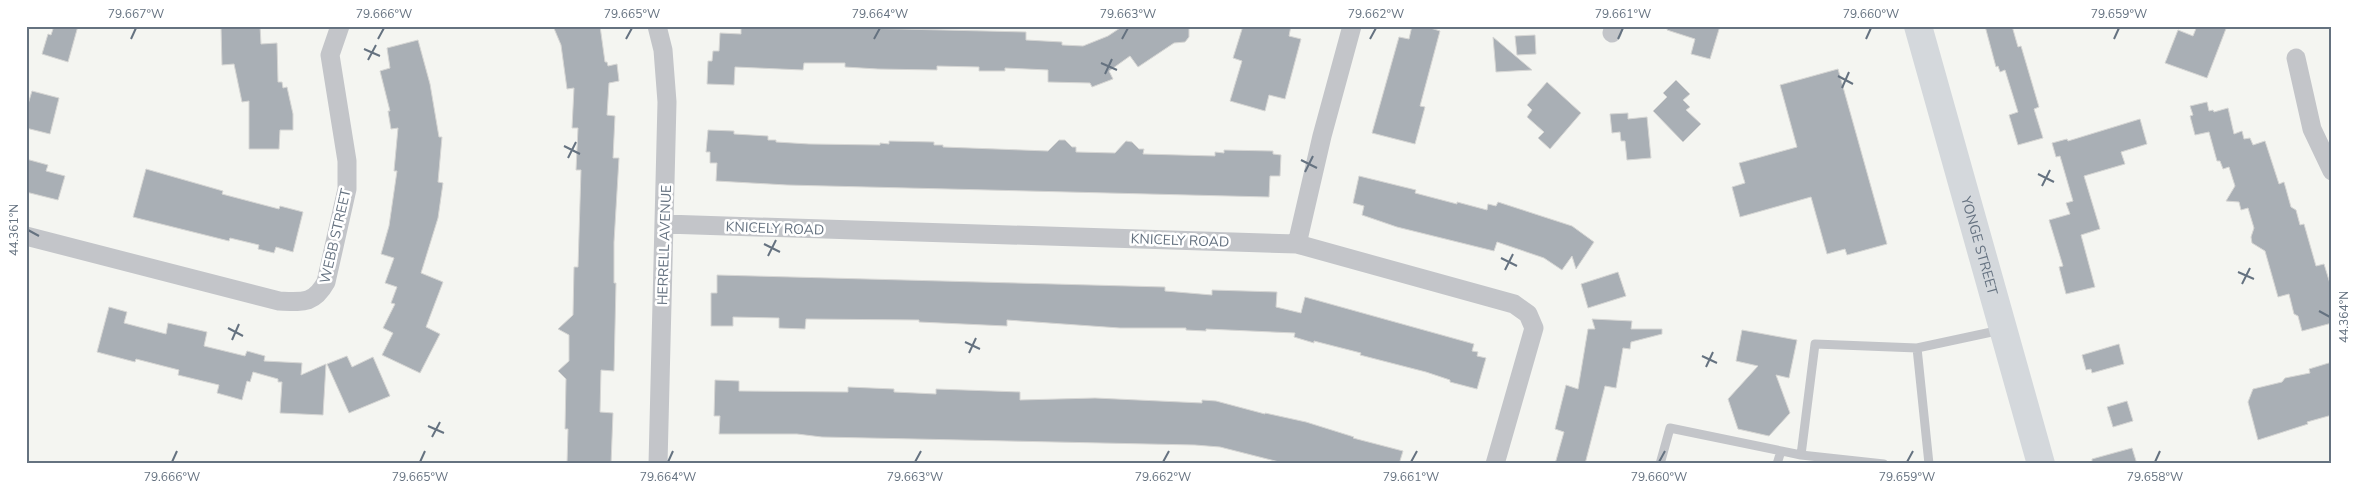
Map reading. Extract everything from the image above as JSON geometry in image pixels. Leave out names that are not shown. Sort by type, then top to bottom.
[{"type":"main road","name":"YONGE STREET","points":[[1918,26],[2041,464]]},
{"type":"street","name":"WEBB STREET","points":[[26,236],[279,301],[303,302],[319,295],[326,282],[347,188],[347,161],[330,55],[340,26]]},
{"type":"street","name":"HERRELL AVENUE","points":[[657,26],[666,79],[665,224],[658,464]]},
{"type":"street","points":[[1297,244],[1322,136],[1352,26]]},
{"type":"street","points":[[2296,58],[2312,129],[2332,171]]},
{"type":"street","name":"KNICELY ROAD","points":[[665,224],[1297,244],[1514,304],[1528,314],[1534,328],[1495,464]]},
{"type":"lane","points":[[1801,455],[1815,344],[1917,348],[2003,329]]},
{"type":"lane","points":[[1917,348],[1929,464]]},
{"type":"lane","points":[[1660,464],[1670,428],[1801,455],[1884,464]]},
{"type":"lane","points":[[1777,464],[1781,451]]},
{"type":"building","points":[[54,26],[78,26],[68,62],[42,54],[48,34],[51,35]]},
{"type":"building","points":[[260,26],[261,44],[277,43],[278,82],[282,82],[283,88],[287,87],[293,114],[293,130],[280,130],[279,149],[249,149],[249,101],[242,102],[234,64],[222,65],[221,27]]},
{"type":"building","points":[[553,26],[600,26],[605,62],[607,62],[608,66],[617,64],[619,81],[609,83],[607,115],[615,116],[613,158],[619,158],[614,242],[614,283],[616,283],[614,371],[601,370],[600,412],[613,413],[611,464],[567,464],[568,429],[565,429],[566,379],[558,371],[569,361],[569,335],[558,329],[573,315],[574,267],[578,267],[581,170],[576,170],[578,128],[572,128],[574,88],[567,89],[561,45]]},
{"type":"building","points":[[775,26],[1026,32],[1026,40],[1062,42],[1062,45],[1083,46],[1108,36],[1123,26],[1189,26],[1189,37],[1185,42],[1174,43],[1138,67],[1130,56],[1109,71],[1113,79],[1092,87],[1090,83],[1048,82],[1048,70],[1005,68],[1005,71],[979,71],[979,67],[937,66],[937,70],[878,69],[845,67],[845,63],[804,63],[803,70],[735,67],[734,85],[707,84],[708,61],[712,61],[713,51],[719,51],[720,33],[741,34],[741,27],[775,28]]},
{"type":"building","points":[[1243,26],[1291,26],[1289,36],[1301,39],[1285,99],[1269,95],[1265,111],[1230,101],[1242,61],[1233,58]]},
{"type":"building","points":[[1412,26],[1424,26],[1440,31],[1420,106],[1425,107],[1415,144],[1372,133],[1399,37],[1409,39]]},
{"type":"building","points":[[1668,26],[1720,26],[1710,59],[1691,54],[1695,39],[1667,30]]},
{"type":"building","points":[[1985,26],[2012,26],[2018,47],[2021,46],[2039,107],[2034,109],[2043,138],[2018,145],[2009,115],[2018,112],[2005,70],[2000,72],[1998,66],[1996,67]]},
{"type":"building","points":[[2197,26],[2227,26],[2207,78],[2165,63],[2178,30],[2193,36]]},
{"type":"building","points":[[1535,35],[1536,54],[1517,55],[1515,36]]},
{"type":"building","points":[[1493,37],[1532,70],[1496,72]]},
{"type":"building","points":[[418,40],[430,84],[439,137],[442,137],[438,182],[443,183],[438,218],[421,273],[443,282],[426,327],[440,334],[420,373],[382,355],[393,333],[383,328],[395,304],[391,303],[397,287],[385,283],[394,258],[381,254],[389,226],[397,171],[394,171],[398,128],[391,129],[388,111],[390,111],[380,71],[390,68],[387,48]]},
{"type":"building","points":[[1838,69],[1887,244],[1847,255],[1845,249],[1827,254],[1811,197],[1740,217],[1732,187],[1745,183],[1739,163],[1797,147],[1780,85]]},
{"type":"building","points":[[1676,80],[1690,94],[1683,100],[1690,107],[1686,110],[1701,124],[1683,142],[1653,111],[1667,97],[1663,93]]},
{"type":"building","points":[[1547,82],[1581,113],[1550,149],[1538,138],[1544,132],[1527,117],[1532,110],[1527,105]]},
{"type":"building","points":[[32,91],[59,98],[50,134],[26,128],[26,111]]},
{"type":"building","points":[[2207,102],[2209,111],[2213,110],[2214,112],[2228,108],[2234,134],[2242,131],[2244,139],[2250,138],[2253,145],[2265,141],[2279,184],[2284,182],[2291,207],[2296,210],[2300,225],[2304,224],[2316,266],[2324,264],[2332,290],[2332,323],[2302,331],[2298,316],[2294,314],[2289,294],[2278,297],[2265,251],[2252,243],[2251,237],[2254,228],[2248,208],[2241,210],[2239,202],[2226,201],[2235,186],[2229,167],[2223,169],[2220,161],[2217,161],[2209,132],[2195,135],[2190,116],[2193,115],[2190,106]]},
{"type":"building","points":[[1628,113],[1628,119],[1647,117],[1651,158],[1627,160],[1625,141],[1621,141],[1620,132],[1612,133],[1610,114]]},
{"type":"building","points":[[2140,119],[2147,144],[2121,152],[2125,164],[2084,176],[2100,229],[2081,235],[2095,287],[2066,294],[2059,267],[2063,266],[2049,220],[2070,214],[2066,203],[2073,201],[2060,156],[2056,157],[2052,143],[2067,139],[2068,141]]},
{"type":"building","points":[[708,130],[734,131],[734,134],[768,136],[768,140],[776,140],[776,142],[809,144],[880,145],[880,143],[889,144],[889,141],[934,142],[934,145],[943,145],[943,147],[1048,151],[1059,140],[1065,140],[1072,147],[1076,147],[1076,152],[1115,153],[1126,141],[1132,142],[1139,149],[1144,149],[1143,154],[1215,156],[1215,152],[1224,153],[1224,150],[1273,151],[1273,154],[1281,155],[1280,176],[1270,176],[1269,197],[787,185],[716,181],[717,163],[710,163],[710,152],[706,152]]},
{"type":"building","points":[[26,159],[48,165],[46,171],[65,176],[58,200],[26,192]]},
{"type":"building","points":[[146,169],[223,191],[222,194],[279,209],[280,206],[303,212],[293,252],[276,247],[274,253],[258,249],[259,245],[230,238],[229,241],[133,217]]},
{"type":"building","points":[[1359,176],[1416,190],[1415,193],[1487,210],[1488,204],[1496,206],[1498,202],[1572,226],[1594,242],[1576,269],[1572,256],[1562,270],[1544,258],[1497,242],[1494,251],[1397,227],[1362,215],[1364,206],[1353,203]]},
{"type":"building","points":[[1618,272],[1626,296],[1588,308],[1581,284]]},
{"type":"building","points":[[717,275],[1165,287],[1165,291],[1212,295],[1212,290],[1277,292],[1276,307],[1301,313],[1305,297],[1474,344],[1472,351],[1478,352],[1477,356],[1486,358],[1477,389],[1450,382],[1450,380],[1426,372],[1360,355],[1361,353],[1294,337],[1295,333],[1206,329],[1206,331],[1186,330],[1186,328],[1120,328],[1007,320],[1007,326],[919,322],[919,320],[806,319],[805,329],[779,328],[779,318],[733,317],[733,326],[711,326],[711,293],[717,293]]},
{"type":"building","points":[[109,307],[127,312],[124,323],[166,334],[168,323],[207,332],[204,346],[245,356],[247,351],[265,356],[264,361],[302,363],[301,375],[326,364],[323,415],[280,413],[282,382],[278,382],[278,379],[253,372],[250,382],[247,381],[242,400],[217,393],[219,385],[178,375],[179,370],[136,359],[135,362],[97,352]]},
{"type":"building","points":[[1592,319],[1632,321],[1631,329],[1662,329],[1662,334],[1631,342],[1630,349],[1623,348],[1616,388],[1605,386],[1585,464],[1555,464],[1564,432],[1555,429],[1566,385],[1578,389],[1588,329],[1595,329]]},
{"type":"building","points":[[1742,330],[1797,340],[1789,378],[1776,375],[1790,413],[1769,436],[1738,429],[1728,399],[1758,366],[1736,361]]},
{"type":"building","points":[[2119,344],[2124,364],[2092,373],[2091,369],[2086,370],[2082,355]]},
{"type":"building","points":[[347,356],[352,367],[373,357],[390,396],[349,413],[327,364]]},
{"type":"building","points":[[2332,362],[2332,415],[2258,440],[2248,402],[2253,389],[2282,382],[2285,378],[2310,373],[2309,369]]},
{"type":"building","points":[[715,380],[739,381],[739,391],[848,392],[848,387],[894,389],[894,392],[936,394],[936,389],[1020,392],[1020,400],[1095,398],[1202,403],[1202,400],[1216,401],[1265,414],[1306,422],[1353,438],[1403,451],[1399,464],[1287,464],[1220,447],[1195,445],[822,437],[797,434],[719,434],[720,416],[714,416]]},
{"type":"building","points":[[2127,401],[2133,421],[2113,427],[2107,407]]},
{"type":"building","points":[[2132,448],[2137,464],[2092,464],[2092,459]]}]
